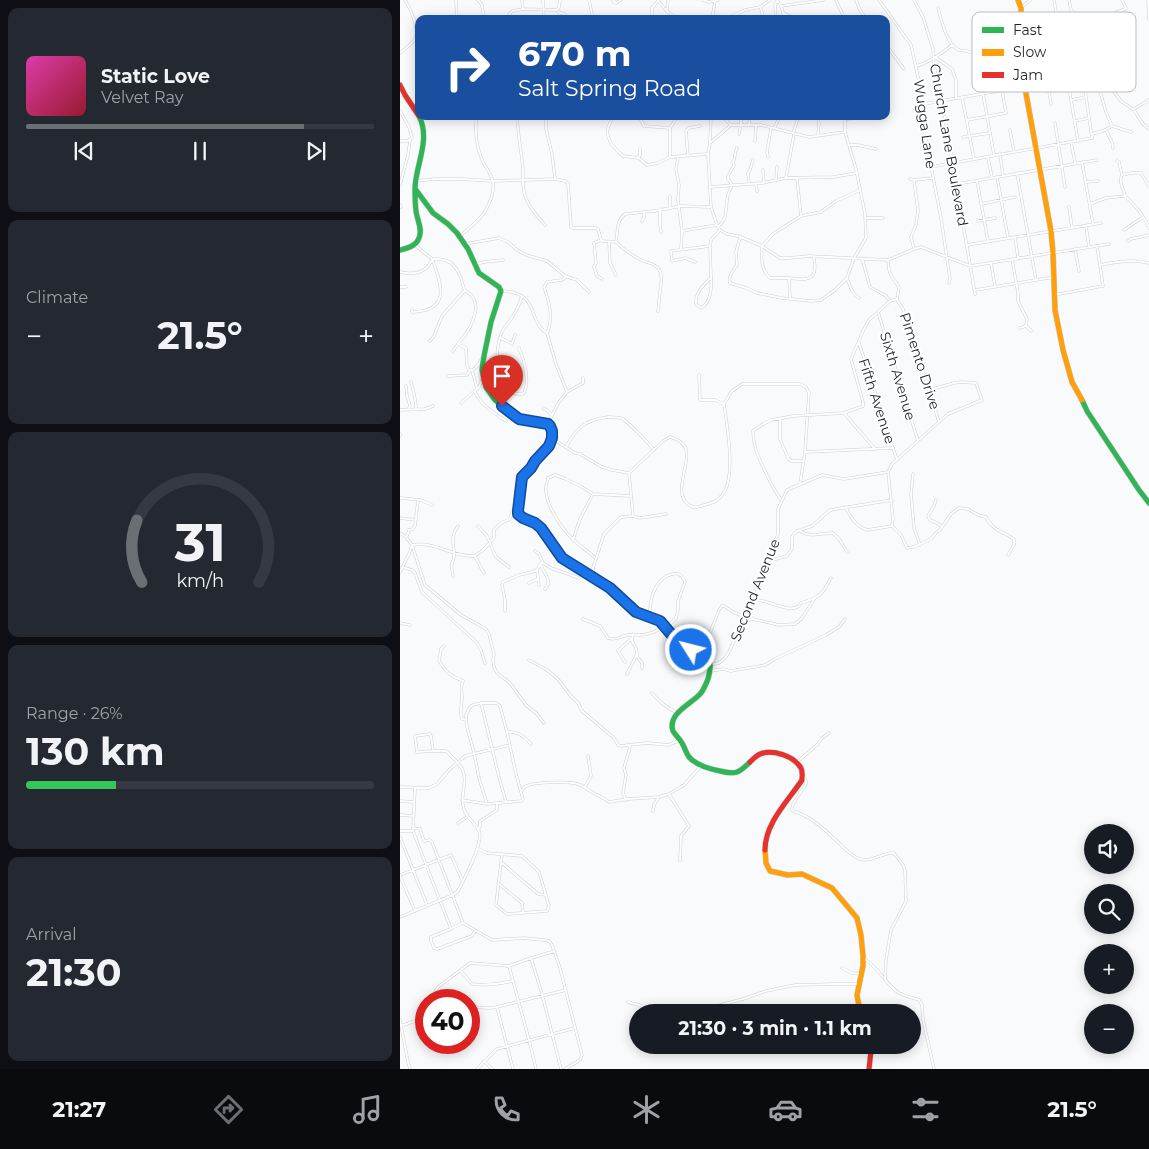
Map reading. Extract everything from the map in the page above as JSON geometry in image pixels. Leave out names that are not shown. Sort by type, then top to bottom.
[{"type":"street","points":[[404,0],[412,13],[415,25]]},
{"type":"street","points":[[456,0],[457,15]]},
{"type":"street","points":[[478,0],[482,5],[483,15]]},
{"type":"street","points":[[522,0],[523,9]]},
{"type":"street","points":[[543,0],[544,15]]},
{"type":"street","points":[[558,15],[557,11],[560,0]]},
{"type":"street","points":[[589,0],[592,15]]},
{"type":"street","points":[[613,0],[617,3],[621,0]]},
{"type":"street","points":[[652,15],[652,8],[658,0],[672,15]]},
{"type":"street","points":[[667,12],[668,0]]},
{"type":"street","points":[[703,0],[709,2],[718,0]]},
{"type":"street","points":[[734,15],[745,10],[760,7],[770,0]]},
{"type":"street","points":[[777,0],[784,13],[787,15]]},
{"type":"street","points":[[776,15],[775,5],[777,0]]},
{"type":"street","points":[[781,6],[823,0]]},
{"type":"street","points":[[836,0],[842,13]]},
{"type":"street","points":[[856,0],[863,15]]},
{"type":"street","name":"Wugga Lane","points":[[879,0],[890,15]]},
{"type":"street","name":"Church Lane Boulevard","points":[[914,0],[923,16],[933,49],[934,66],[942,101],[975,292],[995,287]]},
{"type":"street","points":[[1018,0],[1021,12]]},
{"type":"street","points":[[1021,8],[1030,0]]},
{"type":"street","points":[[1115,12],[1125,10],[1126,8],[1122,0]]},
{"type":"street","points":[[1148,0],[1149,20]]},
{"type":"street","points":[[713,15],[715,2]]},
{"type":"street","points":[[760,7],[762,15]]},
{"type":"street","points":[[938,8],[952,45],[961,51],[972,53]]},
{"type":"street","points":[[509,15],[513,11],[523,9],[543,9],[557,11],[565,15]]},
{"type":"street","name":"Wugga Lane","points":[[890,15],[911,45],[916,66],[924,104],[922,120],[947,258],[949,283]]},
{"type":"street","points":[[400,53],[415,40]]},
{"type":"street","points":[[916,66],[924,64],[952,45]]},
{"type":"street","points":[[890,50],[904,69]]},
{"type":"street","points":[[934,58],[952,69],[956,80],[956,98]]},
{"type":"street","points":[[400,84],[415,110]]},
{"type":"street","points":[[924,104],[991,92]]},
{"type":"street","points":[[967,120],[1006,113],[1002,92]]},
{"type":"street","points":[[1026,92],[1054,253],[1054,295],[1057,324],[1066,362],[1072,382],[1087,411],[1149,503]]},
{"type":"street","points":[[1049,92],[1051,104]]},
{"type":"street","points":[[1071,92],[1078,141]]},
{"type":"street","points":[[931,167],[1092,138],[1085,92]]},
{"type":"street","points":[[1100,92],[1112,126],[1131,132]]},
{"type":"street","points":[[1113,92],[1133,110],[1149,129]]},
{"type":"street","points":[[982,94],[994,156]]},
{"type":"street","points":[[962,97],[974,159]]},
{"type":"street","points":[[1072,100],[1086,97]]},
{"type":"street","points":[[1133,110],[1149,100]]},
{"type":"street","points":[[400,111],[411,132],[412,138],[400,185]]},
{"type":"street","points":[[1075,121],[1089,118]]},
{"type":"street","points":[[400,250],[414,245],[418,241],[420,233],[415,206],[416,181],[425,133],[421,120]]},
{"type":"street","points":[[459,236],[483,215],[491,198],[493,188],[493,182],[479,152],[477,120]]},
{"type":"street","points":[[517,120],[524,195],[536,216],[545,225]]},
{"type":"street","points":[[546,120],[555,179]]},
{"type":"street","points":[[612,120],[608,136],[609,142],[623,156],[641,159],[647,165],[658,163],[670,157],[708,154]]},
{"type":"street","points":[[642,120],[644,126],[670,128]]},
{"type":"street","points":[[670,157],[670,128],[675,120]]},
{"type":"street","points":[[711,120],[708,154],[711,207],[720,230],[762,246],[780,258],[814,256],[888,260],[921,247],[970,266],[1109,244]]},
{"type":"street","points":[[726,120],[730,125],[756,125],[810,137],[846,132]]},
{"type":"street","points":[[738,134],[741,120]]},
{"type":"street","points":[[749,125],[750,120]]},
{"type":"street","points":[[774,129],[778,120]]},
{"type":"street","points":[[786,178],[793,134],[798,120]]},
{"type":"street","points":[[817,136],[818,120]]},
{"type":"street","points":[[740,237],[736,252],[737,265],[729,279],[730,284],[757,293],[811,301],[822,300],[847,278],[854,258],[866,238],[861,190],[848,146],[845,120]]},
{"type":"street","points":[[1055,124],[1065,187]]},
{"type":"street","points":[[710,143],[730,125]]},
{"type":"street","points":[[755,141],[756,125]]},
{"type":"street","points":[[688,156],[686,131],[689,128],[700,126]]},
{"type":"street","points":[[1092,134],[1112,126]]},
{"type":"street","points":[[768,157],[767,152],[771,128]]},
{"type":"street","points":[[1010,130],[1014,152]]},
{"type":"street","points":[[1106,130],[1113,148]]},
{"type":"street","points":[[963,137],[990,133]]},
{"type":"street","points":[[400,141],[410,140]]},
{"type":"street","points":[[1071,142],[1075,163]]},
{"type":"street","points":[[848,146],[858,145],[876,149]]},
{"type":"street","points":[[637,158],[640,155],[640,148]]},
{"type":"street","points":[[732,185],[728,176],[734,165],[735,150],[737,148]]},
{"type":"street","points":[[1000,154],[1004,176]]},
{"type":"street","points":[[988,156],[992,178]]},
{"type":"street","points":[[678,157],[676,169],[682,231],[681,249]]},
{"type":"street","points":[[750,184],[748,173],[753,160]]},
{"type":"street","points":[[957,184],[1097,160]]},
{"type":"street","points":[[1117,161],[1122,175],[1120,183],[1125,196],[1144,217],[1149,228]]},
{"type":"street","points":[[1082,162],[1093,225]]},
{"type":"street","points":[[776,181],[777,167]]},
{"type":"street","points":[[763,170],[764,183]]},
{"type":"street","points":[[1122,175],[1134,172],[1141,173],[1149,186]]},
{"type":"street","points":[[710,187],[756,184],[786,178],[833,177],[857,173]]},
{"type":"street","points":[[1017,173],[1036,280]]},
{"type":"street","points":[[997,177],[1008,238]]},
{"type":"street","points":[[797,178],[801,216]]},
{"type":"street","points":[[910,179],[933,178]]},
{"type":"street","points":[[416,181],[444,179],[493,182],[555,179],[565,181],[568,183],[571,227],[595,228],[598,230],[601,240]]},
{"type":"street","points":[[914,180],[918,211],[912,237],[914,249]]},
{"type":"street","points":[[977,181],[988,241]]},
{"type":"street","points":[[1086,182],[1098,181]]},
{"type":"street","points":[[756,184],[757,191]]},
{"type":"street","points":[[682,231],[718,226],[725,218],[727,199],[732,185]]},
{"type":"street","points":[[416,190],[433,213],[452,227],[459,236],[476,264],[479,273],[501,290],[515,292],[530,302],[538,323],[543,331],[547,333]]},
{"type":"street","points":[[814,256],[814,272],[808,278],[799,280],[770,278],[765,273],[761,255],[762,246],[774,234],[801,216],[821,212],[836,201],[861,190]]},
{"type":"street","points":[[670,196],[670,207]]},
{"type":"street","points":[[1090,204],[1106,198],[1125,196]]},
{"type":"street","points":[[981,204],[1015,197]]},
{"type":"street","points":[[616,242],[618,225],[622,216],[629,212],[644,212],[679,206],[711,207]]},
{"type":"street","points":[[1069,207],[1072,228]]},
{"type":"street","points":[[660,210],[661,232]]},
{"type":"street","points":[[642,221],[644,212]]},
{"type":"street","points":[[1124,230],[1144,217]]},
{"type":"street","points":[[865,218],[883,218]]},
{"type":"street","points":[[978,221],[995,218]]},
{"type":"street","points":[[967,245],[1102,223]]},
{"type":"street","points":[[1086,226],[1089,247]]},
{"type":"street","points":[[711,277],[700,289],[696,297],[696,304],[701,308],[709,300],[711,289],[711,277],[710,246],[720,230]]},
{"type":"street","points":[[1128,241],[1149,235]]},
{"type":"street","points":[[1015,237],[1018,258]]},
{"type":"street","points":[[465,244],[499,238],[508,242],[526,256],[547,261],[565,276],[577,280],[589,292]]},
{"type":"street","points":[[602,279],[597,276],[594,268],[596,264],[594,243],[601,240],[616,242],[642,261],[656,265],[660,270],[662,286],[658,311]]},
{"type":"street","points":[[609,242],[610,263],[616,275]]},
{"type":"street","points":[[412,310],[412,312],[436,306],[439,301],[440,285],[432,259],[414,245]]},
{"type":"street","points":[[695,262],[686,258],[672,261],[671,251],[710,246]]},
{"type":"street","points":[[1054,295],[1103,286],[1096,246]]},
{"type":"street","points":[[1075,249],[1079,271]]},
{"type":"street","points":[[432,259],[441,258],[455,265],[465,290],[470,293],[476,306],[466,333],[453,351]]},
{"type":"street","points":[[862,258],[870,287],[886,296],[890,301]]},
{"type":"street","points":[[400,272],[420,272],[428,268],[432,259]]},
{"type":"street","points":[[1012,259],[1018,301],[1027,319],[1026,326]]},
{"type":"street","points":[[476,264],[503,260]]},
{"type":"street","points":[[888,260],[889,270],[899,287],[897,299]]},
{"type":"street","points":[[1100,265],[1127,261],[1139,261],[1149,264]]},
{"type":"street","points":[[991,263],[995,287],[1054,277]]},
{"type":"street","points":[[565,276],[562,280],[547,282],[544,287],[551,311],[547,333],[554,359],[567,392]]},
{"type":"street","points":[[789,278],[790,299]]},
{"type":"street","points":[[847,278],[852,291],[859,298]]},
{"type":"street","points":[[400,287],[406,287]]},
{"type":"street","points":[[430,341],[442,316],[465,290]]},
{"type":"street","points":[[501,290],[491,322],[484,355],[482,370],[486,387],[495,400],[513,415],[524,420],[544,422],[550,426],[552,431],[549,446],[522,477],[518,514],[541,528],[562,558],[616,593],[636,612],[660,621],[682,645],[702,653],[709,660],[710,671],[704,689],[678,713],[673,724],[673,730],[681,740],[687,754],[695,763],[701,766],[737,773],[759,755],[765,753],[791,758],[800,766],[807,782],[793,804],[793,812],[808,817],[826,830],[858,859],[865,860],[888,853],[896,853],[905,868],[906,900],[891,930],[885,980]]},
{"type":"street","points":[[520,348],[524,360],[527,388],[523,394],[515,394],[502,381],[498,371],[498,353],[500,338],[506,324],[514,316],[522,296]]},
{"type":"street","name":"Pimento Drive","points":[[782,501],[775,493],[757,457],[753,431],[770,420],[844,413],[863,406],[851,359],[869,320],[890,301],[897,299],[903,309],[940,422],[896,460],[888,472]]},
{"type":"street","name":"Sixth Avenue","points":[[878,312],[918,441]]},
{"type":"street","points":[[1020,328],[1026,326]]},
{"type":"street","points":[[1026,326],[1031,331]]},
{"type":"street","points":[[500,338],[512,344],[515,335]]},
{"type":"street","name":"Fifth Avenue","points":[[859,342],[896,460]]},
{"type":"street","points":[[458,344],[466,348],[467,366],[471,370],[479,400],[489,410],[506,421]]},
{"type":"street","points":[[448,376],[467,375],[471,370],[474,370],[484,355]]},
{"type":"street","points":[[699,375],[700,400],[715,400],[724,404]]},
{"type":"street","points":[[461,403],[476,390],[483,378]]},
{"type":"street","points":[[548,424],[559,402],[567,392],[583,383],[583,378]]},
{"type":"street","points":[[411,382],[416,405],[415,410]]},
{"type":"street","points":[[929,390],[961,382],[976,384],[982,400],[948,414],[940,422]]},
{"type":"street","points":[[629,473],[663,441],[670,437],[678,440],[685,446],[687,452],[682,481],[682,492],[685,500],[696,508],[712,503],[722,496],[729,475],[730,448],[724,404],[732,391],[742,384],[800,384],[806,387],[809,392],[805,452],[800,484]]},
{"type":"street","points":[[406,386],[410,406],[408,410]]},
{"type":"street","points":[[400,410],[425,409],[433,406]]},
{"type":"street","points":[[544,409],[552,416]]},
{"type":"street","points":[[844,413],[875,449]]},
{"type":"street","points":[[566,447],[579,428],[591,420],[611,417],[621,418],[654,450]]},
{"type":"street","points":[[780,419],[780,439],[788,458],[792,461],[804,461]]},
{"type":"street","points":[[552,438],[602,467],[629,473]]},
{"type":"street","points":[[805,452],[892,448]]},
{"type":"street","points":[[782,501],[787,490],[822,475],[844,478],[888,472],[894,520],[892,526]]},
{"type":"street","points":[[629,473],[633,516]]},
{"type":"street","points":[[913,474],[910,494],[914,528],[920,544]]},
{"type":"street","points":[[596,559],[573,540],[550,507],[546,486],[548,478],[555,475],[582,486],[593,494],[631,496]]},
{"type":"street","points":[[573,540],[580,519],[593,494]]},
{"type":"street","points":[[400,498],[418,500],[432,505]]},
{"type":"street","points":[[406,537],[409,530],[415,526],[418,500]]},
{"type":"street","points":[[768,561],[787,556],[792,549],[793,536],[797,531],[812,526],[830,510],[892,500]]},
{"type":"street","points":[[936,500],[928,516],[930,520],[937,522],[942,527]]},
{"type":"street","name":"Second Avenue","points":[[710,665],[719,663],[729,652],[778,534],[778,513],[782,501]]},
{"type":"street","points":[[412,545],[435,545],[454,553],[474,556],[482,551],[494,538],[494,530],[501,523],[510,519],[512,511],[518,508]]},
{"type":"street","points":[[846,508],[852,520],[862,529],[892,526]]},
{"type":"street","points":[[892,526],[901,535],[907,548],[914,548],[931,539],[954,511],[960,508],[968,509],[986,517],[990,525],[996,530],[1014,539],[1014,545],[1008,554]]},
{"type":"street","points":[[596,579],[593,568],[604,534],[621,518],[633,516],[640,518],[666,514]]},
{"type":"street","points":[[400,518],[416,520]]},
{"type":"street","points":[[453,576],[451,566],[454,559],[453,536],[458,526]]},
{"type":"street","points":[[478,526],[487,536],[496,557],[509,567]]},
{"type":"street","points":[[800,531],[818,535],[833,533],[846,552]]},
{"type":"street","points":[[400,533],[412,545],[425,585],[461,615],[486,628],[494,654],[494,667],[497,673],[510,683],[526,705],[544,723]]},
{"type":"street","points":[[400,572],[412,545]]},
{"type":"street","points":[[536,551],[539,554],[549,582],[548,587],[544,589]]},
{"type":"street","points":[[474,556],[484,573]]},
{"type":"street","points":[[542,564],[579,578],[587,574]]},
{"type":"street","points":[[505,611],[503,582],[537,570],[542,564]]},
{"type":"street","points":[[402,567],[415,573],[422,592],[476,642],[485,663]]},
{"type":"street","points":[[537,570],[539,585]]},
{"type":"street","points":[[583,619],[600,626],[608,638],[614,640],[630,634],[641,635],[670,624],[676,618],[678,601],[685,582],[684,578],[676,573],[670,574],[658,583],[652,597],[648,617]]},
{"type":"street","points":[[750,599],[794,609],[799,607],[801,603],[814,598],[824,591],[831,578]]},
{"type":"street","points":[[529,584],[538,579]]},
{"type":"street","points":[[741,622],[752,619],[779,625],[795,624],[802,618],[814,598]]},
{"type":"street","points":[[702,653],[722,606],[744,616]]},
{"type":"street","points":[[710,671],[731,671],[766,665],[826,635],[839,627],[845,619]]},
{"type":"street","points":[[400,623],[410,625]]},
{"type":"street","points":[[633,634],[632,641],[638,658],[642,663],[642,668]]},
{"type":"street","points":[[625,662],[618,651],[632,638]]},
{"type":"street","points":[[444,646],[441,649],[439,661],[452,677],[463,682],[460,716],[466,720]]},
{"type":"street","points":[[627,674],[637,654]]},
{"type":"street","points":[[529,660],[558,679],[578,703],[582,711],[614,738],[618,745],[647,743],[668,745],[681,740]]},
{"type":"street","points":[[652,693],[663,705],[678,713]]},
{"type":"street","points":[[481,703],[506,802]]},
{"type":"street","points":[[462,800],[487,804],[520,801],[523,799],[508,732],[498,704],[481,703],[470,707],[466,715],[479,778],[487,804]]},
{"type":"street","points":[[508,732],[516,732],[531,744]]},
{"type":"street","points":[[400,916],[453,895],[458,891],[478,849],[480,836],[478,830],[463,808],[465,776],[462,768],[446,751],[417,752],[416,736],[430,734],[433,751]]},
{"type":"street","points":[[797,762],[818,744],[822,738],[829,734]]},
{"type":"street","points":[[400,787],[433,787],[465,756],[510,745]]},
{"type":"street","points":[[626,800],[623,793],[626,775],[624,768],[630,747],[628,745]]},
{"type":"street","points":[[585,787],[591,776],[588,756]]},
{"type":"street","points":[[521,792],[526,786],[539,783],[569,783],[580,784],[608,802],[659,797],[669,794],[684,784],[701,766]]},
{"type":"street","points":[[803,776],[767,835],[764,847],[767,866],[770,871],[788,875],[802,874],[832,888],[857,918],[864,959],[858,990],[859,1004]]},
{"type":"street","points":[[415,788],[413,829],[451,929]]},
{"type":"street","points":[[669,794],[689,826],[681,836],[680,861]]},
{"type":"street","points":[[653,811],[659,797]]},
{"type":"street","points":[[400,801],[414,802]]},
{"type":"street","points":[[478,830],[480,821],[497,810],[497,803]]},
{"type":"street","points":[[400,816],[414,816]]},
{"type":"street","points":[[458,823],[468,817]]},
{"type":"street","points":[[400,831],[420,829],[424,841],[431,840],[463,923],[492,940],[524,938],[549,941],[552,944],[566,990],[582,1055],[580,1060],[564,1069]]},
{"type":"street","points":[[400,837],[427,906]]},
{"type":"street","points":[[478,849],[487,853],[520,855],[538,870],[549,906],[547,911],[507,914],[498,907],[496,902],[502,854]]},
{"type":"street","points":[[415,911],[400,876],[450,855],[463,882]]},
{"type":"street","points":[[501,862],[538,894],[546,895]]},
{"type":"street","points":[[498,883],[522,903],[523,913]]},
{"type":"street","points":[[463,923],[431,937],[434,948],[437,949],[472,936],[475,931]]},
{"type":"street","points":[[436,989],[470,963],[509,966],[554,951]]},
{"type":"street","points":[[532,958],[561,1069]]},
{"type":"street","points":[[864,959],[870,962],[899,993],[919,1000],[922,1005],[923,1019],[934,1069]]},
{"type":"street","points":[[509,966],[536,1069]]},
{"type":"street","points":[[842,968],[852,973],[862,974]]},
{"type":"street","points":[[460,970],[472,984],[483,986],[514,981]]},
{"type":"street","points":[[724,1004],[766,991],[795,985],[859,984]]},
{"type":"street","points":[[480,1008],[498,1007],[566,990]]},
{"type":"street","points":[[628,1002],[635,1004]]},
{"type":"street","points":[[498,1007],[513,1069]]},
{"type":"street","points":[[400,1020],[410,1069]]},
{"type":"street","points":[[401,1026],[415,1021]]},
{"type":"street","points":[[477,1069],[497,1049],[576,1028]]},
{"type":"street","points":[[869,1069],[871,1054]]},
{"type":"street","points":[[484,1061],[492,1069]]},
{"type":"traffic: fast","points":[[400,250],[414,245],[420,235],[415,188],[424,134],[420,120]]},
{"type":"traffic: fast","points":[[416,190],[433,213],[457,233],[468,249],[479,273],[499,287],[501,291],[491,322],[483,361],[482,370],[486,387],[495,400],[519,419],[548,424],[553,435],[551,441]]},
{"type":"traffic: fast","points":[[1082,400],[1087,411],[1149,503]]},
{"type":"traffic: fast","points":[[648,617],[664,626],[680,643],[702,653],[709,660],[710,670],[708,679],[702,691],[681,709],[672,725],[673,731],[689,757],[703,766],[730,773],[740,771],[750,762]]},
{"type":"traffic: slow","points":[[1018,0],[1021,12]]},
{"type":"traffic: slow","points":[[1026,92],[1051,231],[1055,310],[1072,382],[1082,400]]},
{"type":"traffic: slow","points":[[551,441],[549,446],[522,477],[518,514],[540,528],[560,555],[568,562],[611,589],[632,610],[648,617]]},
{"type":"traffic: slow","points":[[765,850],[766,863],[770,871],[788,875],[802,874],[832,888],[857,918],[863,956],[863,966],[857,995],[859,1004]]},
{"type":"traffic: jam","points":[[400,85],[415,110]]},
{"type":"traffic: jam","points":[[750,762],[760,754],[777,753],[793,760],[802,771],[802,780],[773,822],[766,840],[765,850]]},
{"type":"traffic: jam","points":[[869,1069],[871,1054]]},
{"type":"route","points":[[502,406],[519,419],[548,424],[553,435],[549,446],[522,477],[518,514],[541,528],[562,558],[610,588],[636,612],[660,621],[677,641],[691,650]]}]
